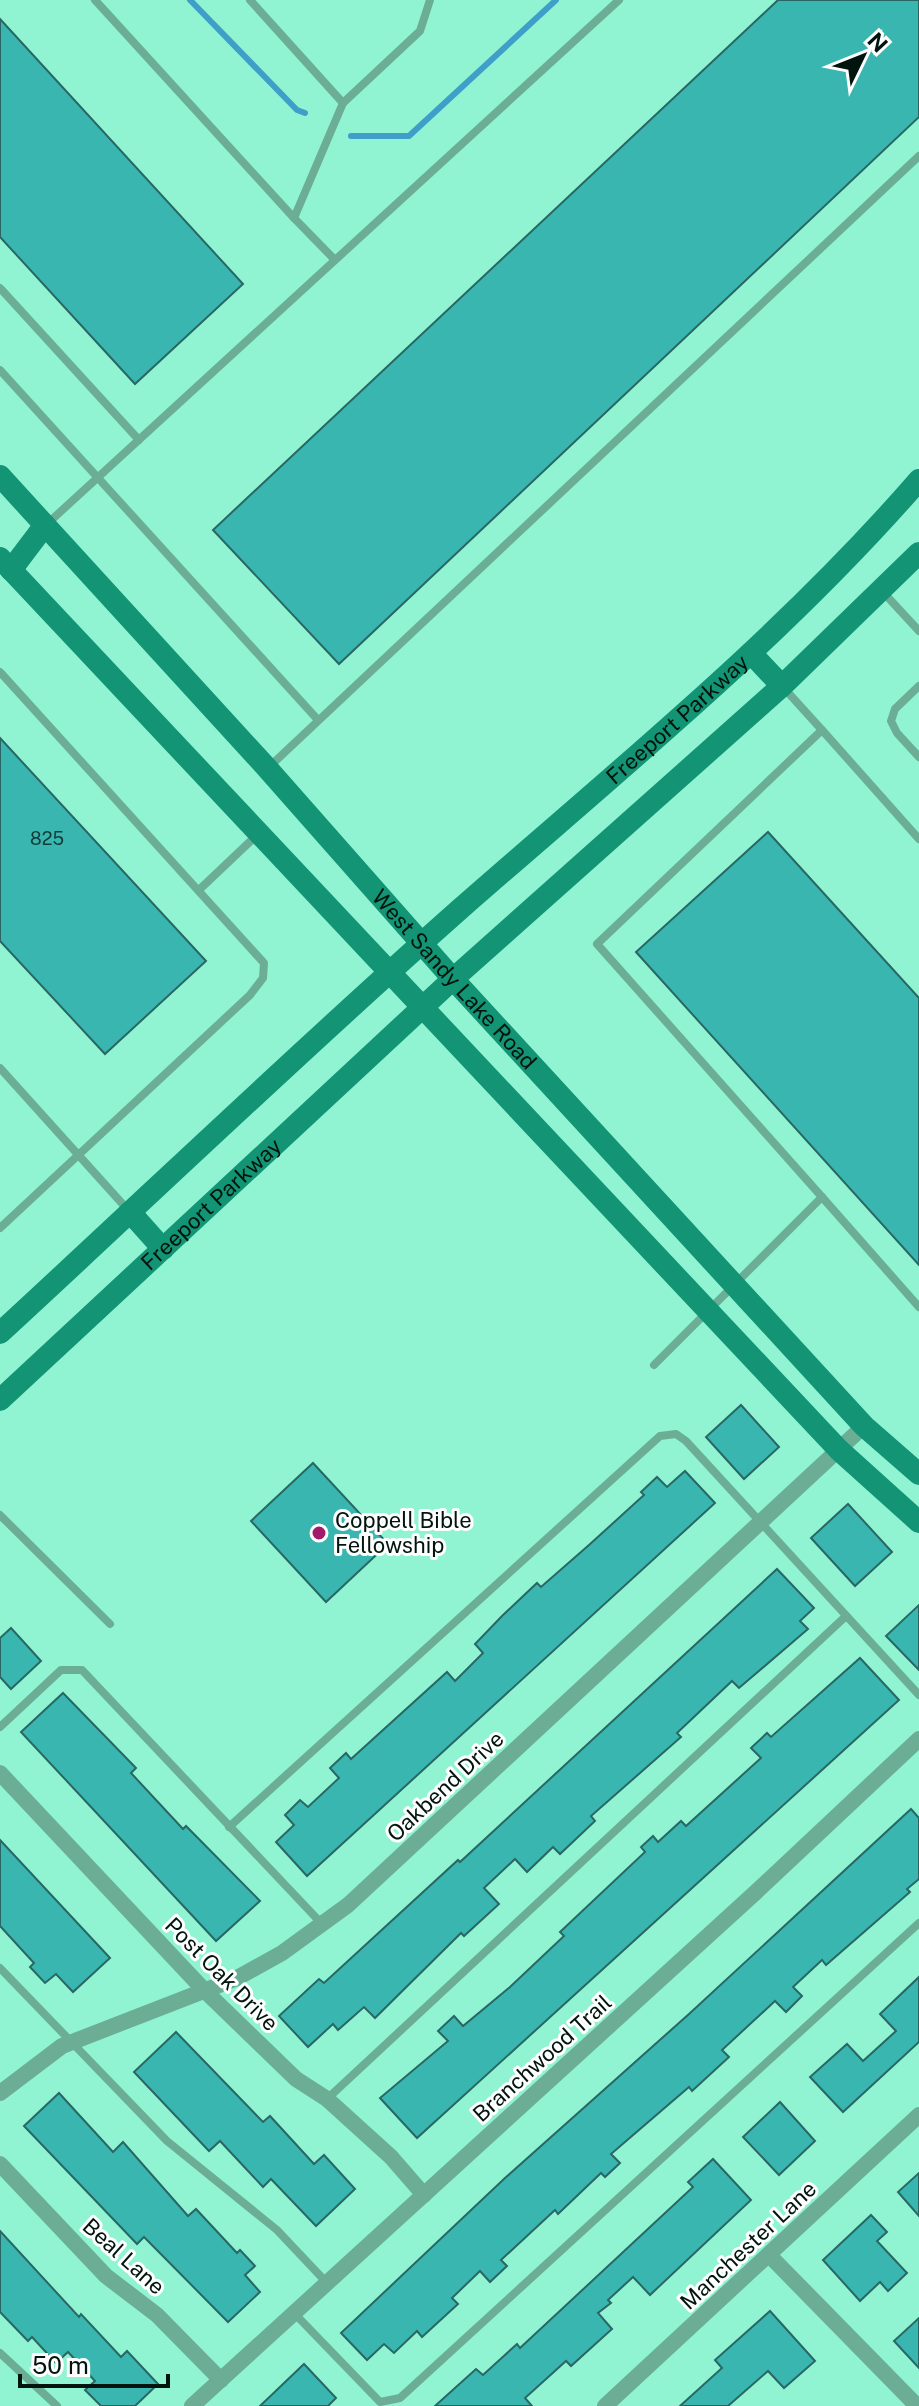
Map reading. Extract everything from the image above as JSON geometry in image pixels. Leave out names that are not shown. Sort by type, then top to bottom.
[{"type":"main road","name":"West Sandy Lake Road","points":[[0,476],[267,768],[453,979],[733,1284],[864,1426],[919,1474]]},
{"type":"main road","name":"Freeport Parkway","points":[[388,973],[751,653],[867,540],[919,480]]},
{"type":"main road","points":[[4,569],[45,525]]},
{"type":"main road","name":"Freeport Parkway","points":[[0,1400],[421,1008],[782,686],[919,553]]},
{"type":"main road","name":"West Sandy Lake Road","points":[[4,569],[259,834],[839,1450],[919,1522]]},
{"type":"main road","points":[[751,653],[782,686]]},
{"type":"main road","points":[[0,1333],[388,973]]},
{"type":"main road","points":[[130,1212],[163,1249]]},
{"type":"street","name":"Oakbend Drive","points":[[0,2093],[72,2041],[204,1990],[270,1959],[322,1924],[376,1881],[864,1426]]},
{"type":"street","name":"Branchwood Trail","points":[[192,2406],[919,1739]]},
{"type":"street","name":"Post Oak Drive","points":[[0,1773],[204,1990],[296,2079],[327,2099],[391,2157],[424,2195]]},
{"type":"street","name":"Manchester Lane","points":[[605,2406],[919,2115]]},
{"type":"street","name":"Beal Lane","points":[[0,2164],[106,2276],[157,2315],[221,2380]]},
{"type":"street","points":[[770,2256],[917,2406]]},
{"type":"lane","points":[[95,0],[334,259]]},
{"type":"lane","points":[[250,0],[343,103]]},
{"type":"lane","points":[[294,218],[343,103],[420,31],[430,0]]},
{"type":"lane","points":[[45,525],[619,0]]},
{"type":"lane","points":[[267,768],[919,156]]},
{"type":"lane","points":[[0,288],[139,440]]},
{"type":"lane","points":[[0,370],[318,720]]},
{"type":"lane","points":[[882,591],[919,631]]},
{"type":"lane","points":[[0,672],[254,948],[264,963],[263,978],[250,995],[0,1228]]},
{"type":"lane","points":[[782,686],[919,839]]},
{"type":"lane","points":[[919,686],[895,709],[891,721],[897,733],[919,757]]},
{"type":"lane","points":[[822,730],[597,944],[919,1307]]},
{"type":"lane","points":[[200,889],[259,834]]},
{"type":"lane","points":[[0,1068],[130,1212]]},
{"type":"lane","points":[[654,1365],[822,1197]]},
{"type":"lane","points":[[229,1827],[660,1436],[676,1434],[686,1441],[919,1695]]},
{"type":"lane","points":[[0,1515],[110,1624]]},
{"type":"lane","points":[[327,2099],[846,1616]]},
{"type":"lane","points":[[0,1727],[61,1670],[82,1670],[322,1924]]},
{"type":"lane","points":[[295,2314],[378,2404],[400,2398],[919,1923]]},
{"type":"lane","points":[[0,1968],[167,2141],[277,2230],[327,2284]]},
{"type":"lane","points":[[0,2353],[57,2406]]},
{"type":"building","points":[[778,0],[919,0],[919,117],[339,664],[213,530]]},
{"type":"building","points":[[0,19],[243,284],[135,384],[0,237]]},
{"type":"building","points":[[0,738],[206,961],[105,1054],[0,941]]},
{"type":"building","points":[[768,832],[919,998],[919,1265],[636,952]]},
{"type":"building","points":[[741,1405],[779,1447],[744,1479],[706,1437]]},
{"type":"building","name":"Coppell Bible Fellowship","points":[[313,1463],[388,1544],[326,1602],[251,1521]]},
{"type":"building","points":[[685,1471],[715,1503],[307,1876],[276,1842],[294,1825],[285,1815],[300,1800],[308,1807],[339,1778],[330,1768],[346,1753],[351,1759],[447,1672],[455,1681],[483,1653],[475,1644],[502,1616],[537,1583],[541,1587],[589,1545],[644,1495],[641,1492],[657,1477],[667,1487]]},
{"type":"building","points":[[848,1504],[892,1552],[855,1586],[811,1538]]},
{"type":"building","points":[[777,1569],[814,1608],[800,1621],[808,1629],[739,1688],[732,1681],[677,1733],[681,1737],[591,1816],[595,1821],[560,1854],[553,1847],[527,1872],[515,1859],[484,1888],[499,1904],[464,1936],[461,1933],[375,2018],[364,2007],[338,2030],[333,2024],[308,2047],[279,2016],[319,1979],[324,1983],[458,1860],[460,1862]]},
{"type":"building","points":[[919,1605],[919,1670],[886,1636]]},
{"type":"building","points":[[11,1628],[41,1661],[11,1689],[0,1677],[0,1638]]},
{"type":"building","points":[[860,1658],[899,1700],[417,2138],[380,2098],[448,2041],[438,2031],[454,2016],[463,2026],[510,1987],[564,1936],[560,1932],[645,1852],[641,1847],[653,1836],[658,1842],[681,1821],[686,1826],[761,1758],[751,1748],[767,1733],[771,1737]]},
{"type":"building","points":[[63,1693],[136,1768],[131,1773],[183,1829],[186,1826],[260,1901],[216,1941],[21,1732]]},
{"type":"building","points":[[911,1809],[919,1818],[919,1879],[907,1889],[910,1892],[826,1965],[822,1960],[793,1987],[802,1996],[786,2012],[775,2001],[722,2050],[729,2057],[692,2091],[689,2087],[611,2154],[620,2163],[605,2177],[601,2173],[558,2214],[555,2210],[501,2260],[507,2266],[490,2282],[480,2271],[452,2298],[458,2304],[422,2337],[417,2331],[394,2353],[384,2344],[367,2360],[341,2333],[505,2178]]},
{"type":"building","points":[[0,1840],[110,1958],[73,1992],[56,1974],[45,1983],[30,1967],[34,1963],[0,1926]]},
{"type":"building","points":[[919,1977],[919,2042],[843,2112],[810,2077],[847,2044],[863,2061],[896,2031],[880,2014]]},
{"type":"building","points":[[176,2032],[263,2122],[270,2116],[314,2164],[324,2155],[355,2189],[316,2226],[271,2179],[263,2187],[220,2141],[209,2151],[134,2072]]},
{"type":"building","points":[[59,2093],[113,2152],[123,2142],[188,2216],[196,2209],[237,2253],[240,2250],[255,2266],[245,2275],[260,2292],[228,2322],[144,2237],[137,2244],[24,2126]]},
{"type":"building","points":[[780,2102],[815,2141],[779,2175],[743,2137]]},
{"type":"building","points":[[713,2159],[751,2200],[650,2295],[633,2277],[608,2300],[611,2303],[598,2313],[612,2329],[571,2366],[566,2361],[525,2398],[532,2406],[435,2406],[476,2369],[483,2375],[517,2344],[520,2348],[693,2187],[688,2182]]},
{"type":"building","points":[[919,2173],[919,2216],[898,2192]]},
{"type":"building","points":[[871,2215],[887,2232],[877,2241],[907,2273],[888,2291],[880,2282],[860,2301],[823,2260]]},
{"type":"building","points":[[0,2231],[79,2317],[81,2314],[121,2357],[127,2351],[158,2384],[135,2406],[101,2406],[85,2390],[95,2381],[68,2352],[56,2363],[32,2337],[28,2341],[0,2312]]},
{"type":"building","points":[[770,2311],[815,2361],[784,2388],[768,2371],[728,2406],[680,2406],[722,2368],[715,2360]]},
{"type":"building","points":[[919,2318],[919,2368],[894,2341]]},
{"type":"building","points":[[304,2364],[336,2398],[328,2406],[260,2406]]},
{"type":"waterway","points":[[190,0],[297,110],[305,113]]},
{"type":"waterway","points":[[351,136],[409,136],[556,0]]},
{"type":"place","name":"Coppell Bible Fellowship","points":[[319,1533]]}]
